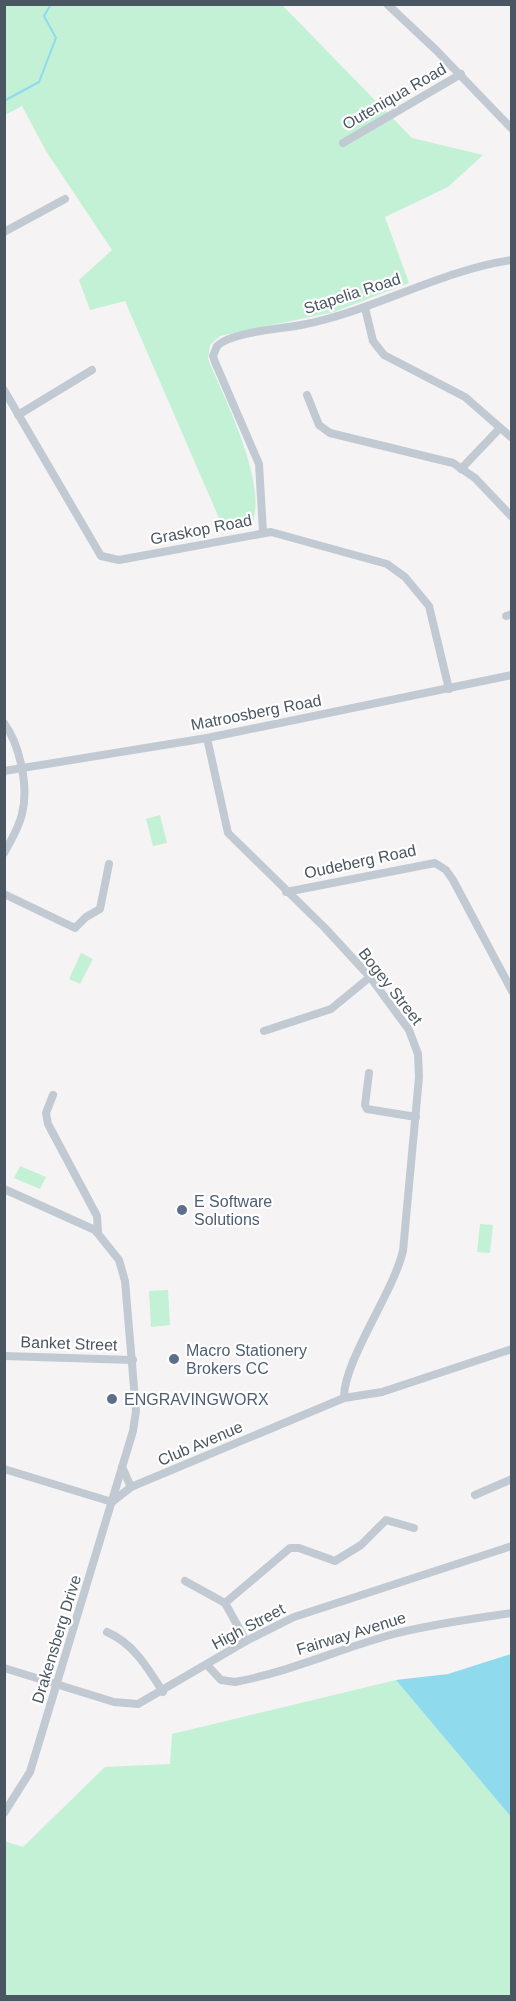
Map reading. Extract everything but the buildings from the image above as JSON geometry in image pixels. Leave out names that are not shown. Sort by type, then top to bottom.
[{"type":"street","points":[[387,4],[461,74],[512,129]]},
{"type":"street","name":"Outeniqua Road","points":[[343,143],[461,74]]},
{"type":"street","points":[[4,232],[65,199]]},
{"type":"street","name":"Stapelia Road","points":[[263,532],[259,464],[215,362],[214,351],[226,340],[328,319],[365,308],[471,267],[512,260]]},
{"type":"street","points":[[365,308],[373,341],[384,355],[465,397],[512,438]]},
{"type":"street","points":[[18,415],[92,370]]},
{"type":"street","name":"Graskop Road","points":[[4,390],[96,551],[107,560],[119,560],[263,532],[283,534],[373,560],[395,569],[423,597],[431,611],[449,689]]},
{"type":"street","points":[[307,395],[319,425],[330,433],[453,463],[475,478],[512,517]]},
{"type":"street","points":[[461,469],[500,428]]},
{"type":"street","name":"Matroosberg Road","points":[[4,771],[207,738],[512,675]]},
{"type":"street","points":[[4,723],[14,743],[20,767],[24,803],[22,814],[4,853]]},
{"type":"street","name":"Bogey Street","points":[[207,738],[228,834],[325,928],[370,978],[399,1014],[415,1043],[419,1077],[400,1261],[347,1377],[345,1398]]},
{"type":"street","name":"Oudeberg Road","points":[[286,892],[435,863],[446,870],[453,880],[512,991]]},
{"type":"street","points":[[4,894],[75,928],[86,917],[100,909],[109,864]]},
{"type":"street","points":[[264,1031],[331,1009],[370,978]]},
{"type":"street","points":[[369,1073],[365,1105],[368,1109],[416,1117]]},
{"type":"street","points":[[53,1095],[46,1113],[48,1124],[97,1216],[98,1232]]},
{"type":"street","name":"Drakensberg Drive","points":[[4,1189],[75,1219],[98,1232],[113,1250],[123,1269],[133,1360],[135,1421],[30,1772],[4,1813]]},
{"type":"street","name":"Club Avenue","points":[[112,1502],[131,1487],[345,1398],[363,1397],[394,1388],[512,1349]]},
{"type":"street","name":"Banket Street","points":[[4,1356],[133,1360]]},
{"type":"street","points":[[122,1467],[131,1487]]},
{"type":"street","points":[[4,1469],[112,1502]]},
{"type":"street","points":[[475,1495],[512,1479]]},
{"type":"street","points":[[225,1603],[290,1548],[296,1547],[334,1561],[361,1545],[386,1521],[414,1528]]},
{"type":"street","name":"High Street","points":[[4,1668],[131,1706],[163,1692],[246,1641],[294,1617],[512,1546]]},
{"type":"street","points":[[185,1581],[225,1603],[246,1641]]},
{"type":"street","name":"Fairway Avenue","points":[[207,1665],[221,1680],[235,1682],[333,1655],[392,1635],[440,1624],[512,1613]]},
{"type":"street","points":[[106,1632],[123,1640],[136,1652],[163,1692]]},
{"type":"green space","points":[[5,5],[282,5],[412,138],[483,155],[448,187],[385,217],[409,283],[334,312],[220,336],[210,345],[208,359],[234,418],[250,466],[255,489],[255,510],[251,527],[225,532],[125,301],[90,310],[79,280],[112,250],[46,151],[22,106],[5,115]]},
{"type":"green space","points":[[160,815],[167,843],[153,846],[146,819]]},
{"type":"green space","points":[[81,953],[93,959],[80,984],[69,979]]},
{"type":"green space","points":[[20,1166],[46,1177],[40,1189],[14,1178]]},
{"type":"green space","points":[[480,1224],[493,1225],[490,1253],[477,1252]]},
{"type":"green space","points":[[168,1290],[170,1325],[151,1327],[149,1291]]},
{"type":"green space","points":[[396,1680],[511,1817],[511,1996],[5,1996],[4,1841],[23,1847],[105,1767],[170,1764],[172,1734]]},
{"type":"water","points":[[512,1654],[511,1817],[396,1680],[448,1674]]},
{"type":"waterway","points":[[4,101],[39,82],[56,38],[44,16],[51,4]]},
{"type":"place","name":"E Software Solutions","points":[[182,1210]]},
{"type":"place","name":"Macro Stationery Brokers CC","points":[[174,1359]]},
{"type":"place","name":"ENGRAVINGWORX","points":[[112,1399]]}]
